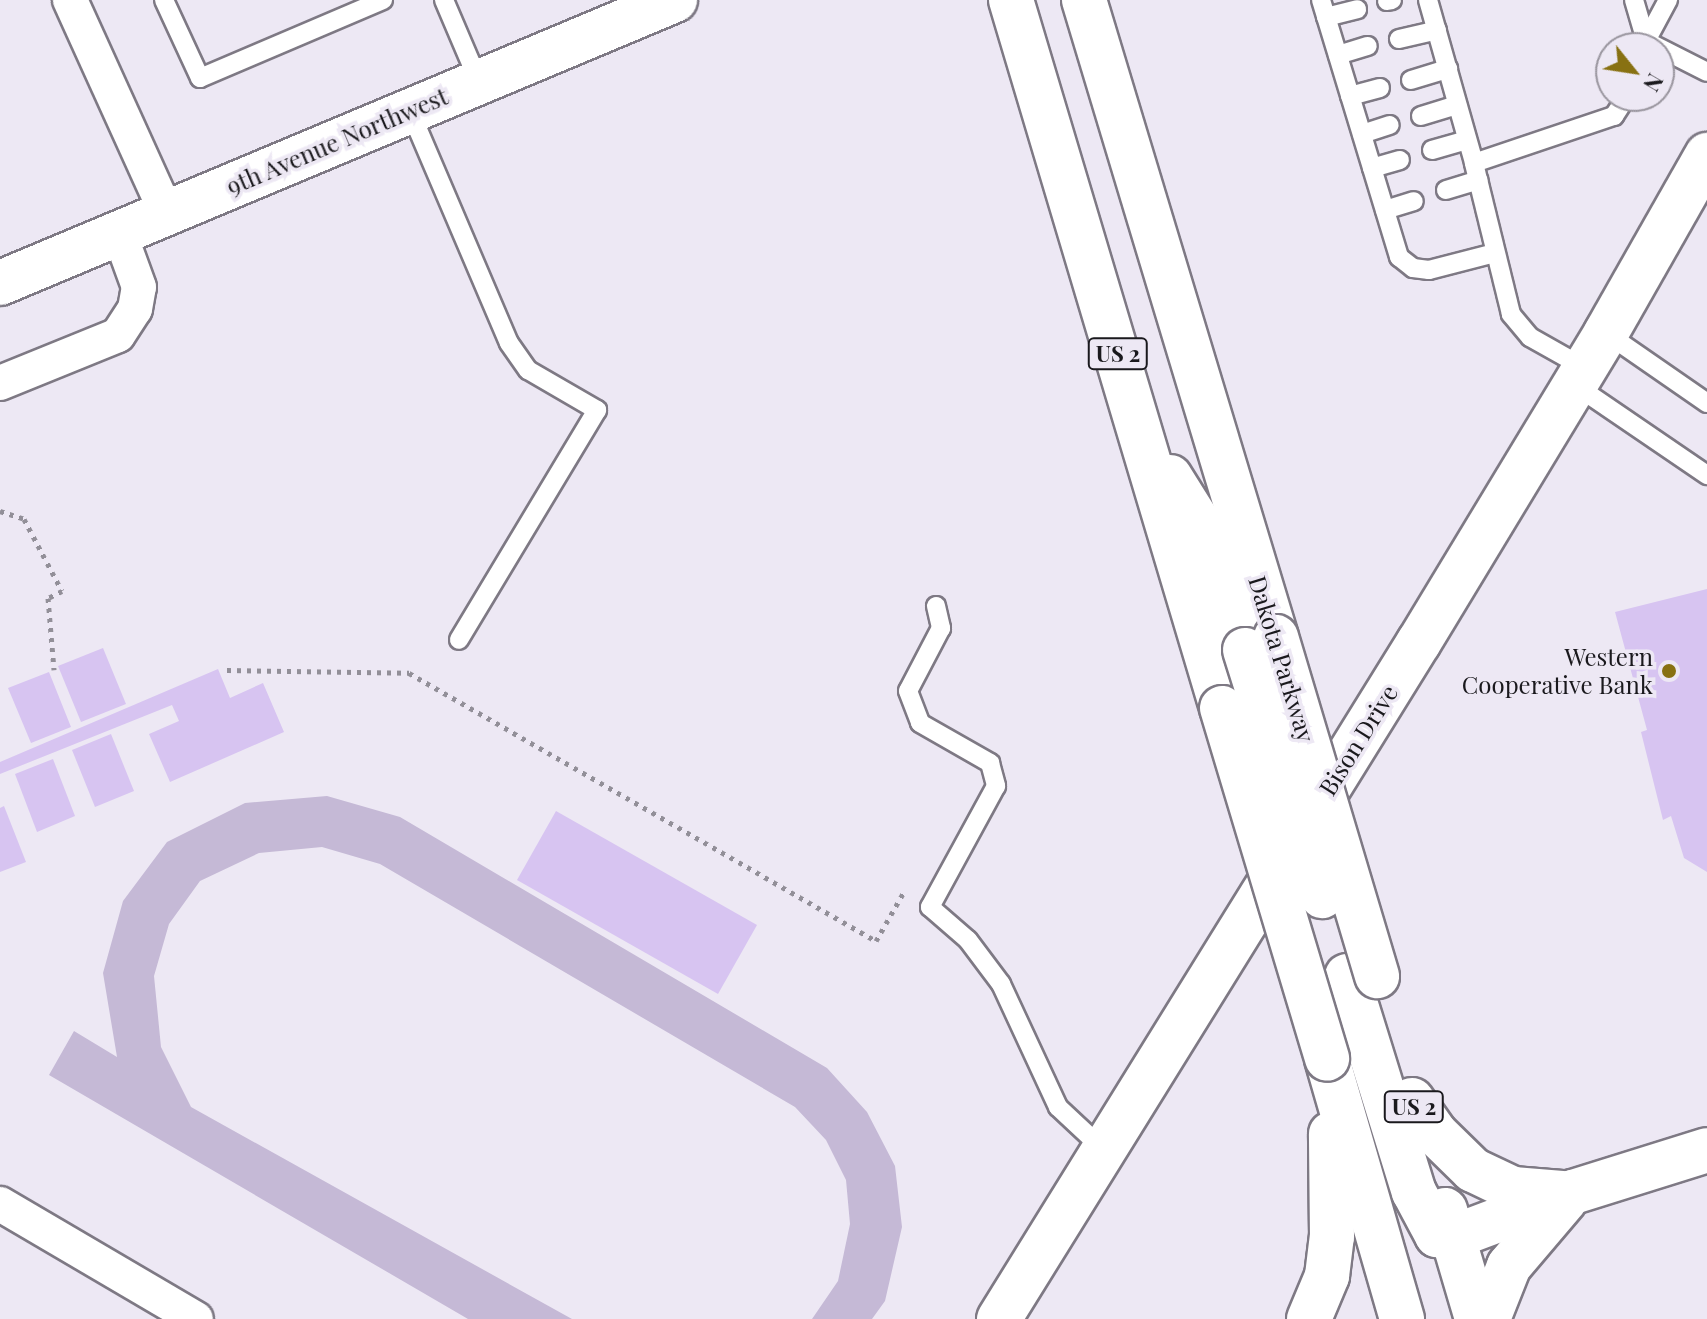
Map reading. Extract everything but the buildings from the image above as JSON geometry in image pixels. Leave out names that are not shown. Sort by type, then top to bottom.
[{"type":"main road","name":"9th Avenue Northwest","points":[[0,283],[675,0]]},
{"type":"main road","name":"US 2","points":[[1011,0],[1402,1319]]},
{"type":"main road","name":"Dakota Parkway","points":[[1084,0],[1260,644],[1362,976],[1412,1100],[1477,1319]]},
{"type":"main road","name":"Bison Drive","points":[[999,1319],[1589,362],[1707,155]]},
{"type":"main road","points":[[1140,427],[1212,544],[1260,644],[1301,831],[1362,976],[1418,1202],[1437,1235],[1453,1237],[1573,1192],[1707,1150]]},
{"type":"main road","points":[[1309,1319],[1327,1276],[1332,1237],[1327,1059]]},
{"type":"main road","points":[[1412,1100],[1454,1155],[1493,1182],[1532,1192],[1573,1192]]},
{"type":"main road","points":[[1488,1319],[1509,1266],[1573,1192]]},
{"type":"street","points":[[70,0],[166,212]]},
{"type":"street","points":[[0,383],[118,335],[135,309],[139,287],[119,232]]},
{"type":"street","points":[[0,1204],[196,1319]]},
{"type":"lane","points":[[164,0],[200,78],[383,0]]},
{"type":"lane","points":[[444,0],[479,82]]},
{"type":"lane","points":[[1428,0],[1476,172],[1511,314],[1530,337],[1589,362],[1707,403]]},
{"type":"lane","points":[[1634,0],[1642,32]]},
{"type":"lane","points":[[1651,32],[1668,0]]},
{"type":"lane","points":[[1357,9],[1324,8],[1399,257],[1413,268],[1429,270],[1495,253]]},
{"type":"lane","points":[[1399,39],[1437,30]]},
{"type":"lane","points":[[1338,55],[1368,46]]},
{"type":"lane","points":[[1675,58],[1707,72]]},
{"type":"lane","points":[[1411,80],[1448,69]]},
{"type":"lane","points":[[1350,96],[1380,88]]},
{"type":"lane","points":[[1421,116],[1457,105]]},
{"type":"lane","points":[[410,111],[509,343],[528,370],[597,410],[459,640]]},
{"type":"lane","points":[[1446,190],[1476,172],[1614,116],[1617,112]]},
{"type":"lane","points":[[1362,134],[1390,125]]},
{"type":"lane","points":[[1432,150],[1467,140]]},
{"type":"lane","points":[[1372,168],[1400,160]]},
{"type":"lane","points":[[1385,210],[1414,201]]},
{"type":"lane","points":[[1589,362],[1707,475]]},
{"type":"lane","points":[[936,606],[941,628],[908,691],[920,723],[990,763],[996,786],[930,907],[968,940],[1001,984],[1058,1107],[1104,1150]]},
{"type":"path","points":[[0,511],[24,519],[62,591],[48,598],[54,670]]},
{"type":"path","points":[[227,670],[409,673],[876,941],[904,892]]},
{"type":"shaded area","points":[[327,796],[400,817],[827,1068],[867,1112],[895,1166],[902,1227],[885,1301],[872,1319],[812,1319],[838,1281],[850,1224],[846,1180],[826,1140],[795,1107],[380,864],[322,847],[259,853],[200,881],[169,924],[154,976],[161,1047],[191,1107],[572,1319],[468,1319],[49,1075],[74,1031],[117,1057],[103,973],[123,901],[167,842],[245,803]]},
{"type":"place","name":"Western Cooperative Bank","points":[[1669,671]]}]
